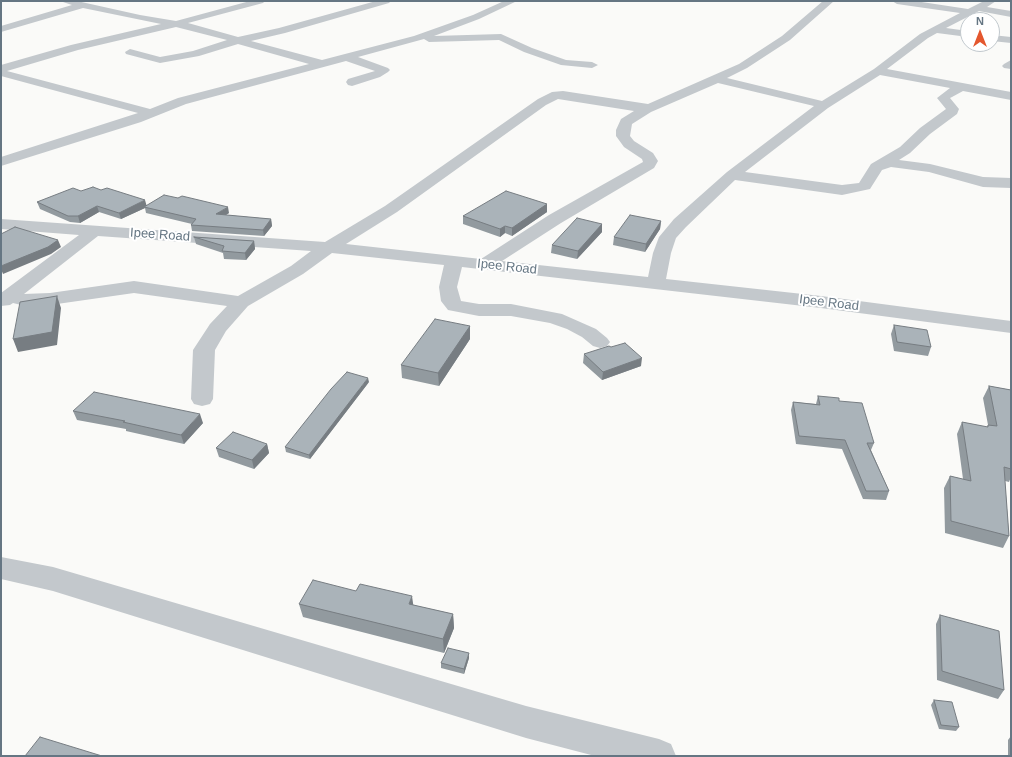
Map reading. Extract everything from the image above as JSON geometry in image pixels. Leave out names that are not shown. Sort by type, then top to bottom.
[{"type":"street","points":[[64,1],[175,24],[239,40],[319,63]]},
{"type":"street","points":[[1,69],[75,47],[175,24],[260,1]]},
{"type":"street","points":[[130,52],[160,60],[195,54],[239,40],[281,31],[386,1]]},
{"type":"street","points":[[1,162],[151,113],[182,101],[319,63],[418,38],[476,17],[512,1]]},
{"type":"street","points":[[484,265],[555,220],[649,165],[651,161],[648,156],[629,144],[623,136],[622,130],[626,122],[646,108],[689,92],[717,79],[767,51],[786,38],[810,15],[829,1]]},
{"type":"street","points":[[897,1],[1011,14]]},
{"type":"street","points":[[656,284],[662,254],[668,237],[680,223],[732,175],[824,105],[878,71],[924,36],[991,1]]},
{"type":"street","points":[[1,29],[83,5]]},
{"type":"street","points":[[104,10],[125,5]]},
{"type":"street","points":[[936,30],[960,33]]},
{"type":"street","points":[[418,38],[463,39],[501,37],[528,50],[565,63],[592,65]]},
{"type":"street","points":[[1000,39],[1011,40]]},
{"type":"street","points":[[347,57],[384,70],[352,82]]},
{"type":"street","points":[[878,71],[1011,96]]},
{"type":"street","points":[[1,73],[151,113]]},
{"type":"street","points":[[717,79],[824,105]]},
{"type":"street","points":[[732,175],[842,190],[866,186],[876,167],[905,150],[925,131],[952,112],[953,108],[943,98],[962,86]]},
{"type":"street","points":[[202,399],[204,350],[217,328],[242,302],[297,270],[328,247],[391,209],[542,102],[556,96],[563,95],[646,108]]},
{"type":"street","points":[[882,164],[912,165],[983,182],[1011,183]]},
{"type":"street","name":"Ipee Road","points":[[1,224],[328,247],[821,302],[1011,327]]},
{"type":"street","points":[[6,299],[94,231]]},
{"type":"street","points":[[454,261],[448,287],[451,301],[455,306],[479,310],[511,310],[555,318],[574,325],[589,333],[600,342]]},
{"type":"street","points":[[6,299],[50,299],[134,287],[242,302]]},
{"type":"street","points":[[1,568],[52,578],[526,722],[659,756]]},
{"type":"building","points":[[93,187],[101,190],[107,188],[145,200],[119,213],[97,206],[78,216],[68,216],[37,202],[73,188],[81,191]]},
{"type":"building","points":[[506,191],[547,204],[512,228],[505,226],[500,229],[463,216]]},
{"type":"building","points":[[164,195],[178,198],[182,196],[228,207],[216,214],[271,219],[263,230],[191,225],[196,219],[144,207]]},
{"type":"building","points":[[630,215],[661,221],[646,244],[614,237]]},
{"type":"building","points":[[577,218],[602,224],[578,251],[552,245]]},
{"type":"building","points":[[15,227],[58,240],[48,247],[1,266],[1,234]]},
{"type":"building","points":[[194,237],[254,241],[245,253],[222,251],[224,246]]},
{"type":"building","points":[[57,296],[52,332],[13,339],[20,302]]},
{"type":"building","points":[[435,319],[470,326],[438,373],[401,365]]},
{"type":"building","points":[[894,325],[927,330],[931,347],[897,342]]},
{"type":"building","points":[[625,343],[642,358],[603,372],[584,354],[609,346],[611,347]]},
{"type":"building","points":[[347,372],[368,378],[309,455],[285,447],[331,389]]},
{"type":"building","points":[[989,386],[1011,390],[1011,469],[1004,467],[1009,536],[951,521],[950,476],[971,481],[962,422],[988,427],[988,425],[997,426]]},
{"type":"building","points":[[94,392],[200,414],[181,435],[123,422],[125,421],[73,411]]},
{"type":"building","points":[[818,396],[839,398],[839,401],[862,403],[874,443],[867,443],[889,491],[866,491],[845,440],[799,436],[793,402],[820,405]]},
{"type":"building","points":[[233,432],[267,444],[252,460],[216,448]]},
{"type":"building","points":[[313,580],[356,591],[360,584],[412,596],[409,604],[453,614],[443,639],[299,604]]},
{"type":"building","points":[[940,615],[999,631],[1004,690],[942,671]]},
{"type":"building","points":[[448,648],[469,653],[464,669],[441,663]]},
{"type":"building","points":[[934,700],[952,702],[959,727],[941,725]]},
{"type":"building","points":[[40,737],[102,756],[25,756]]}]
